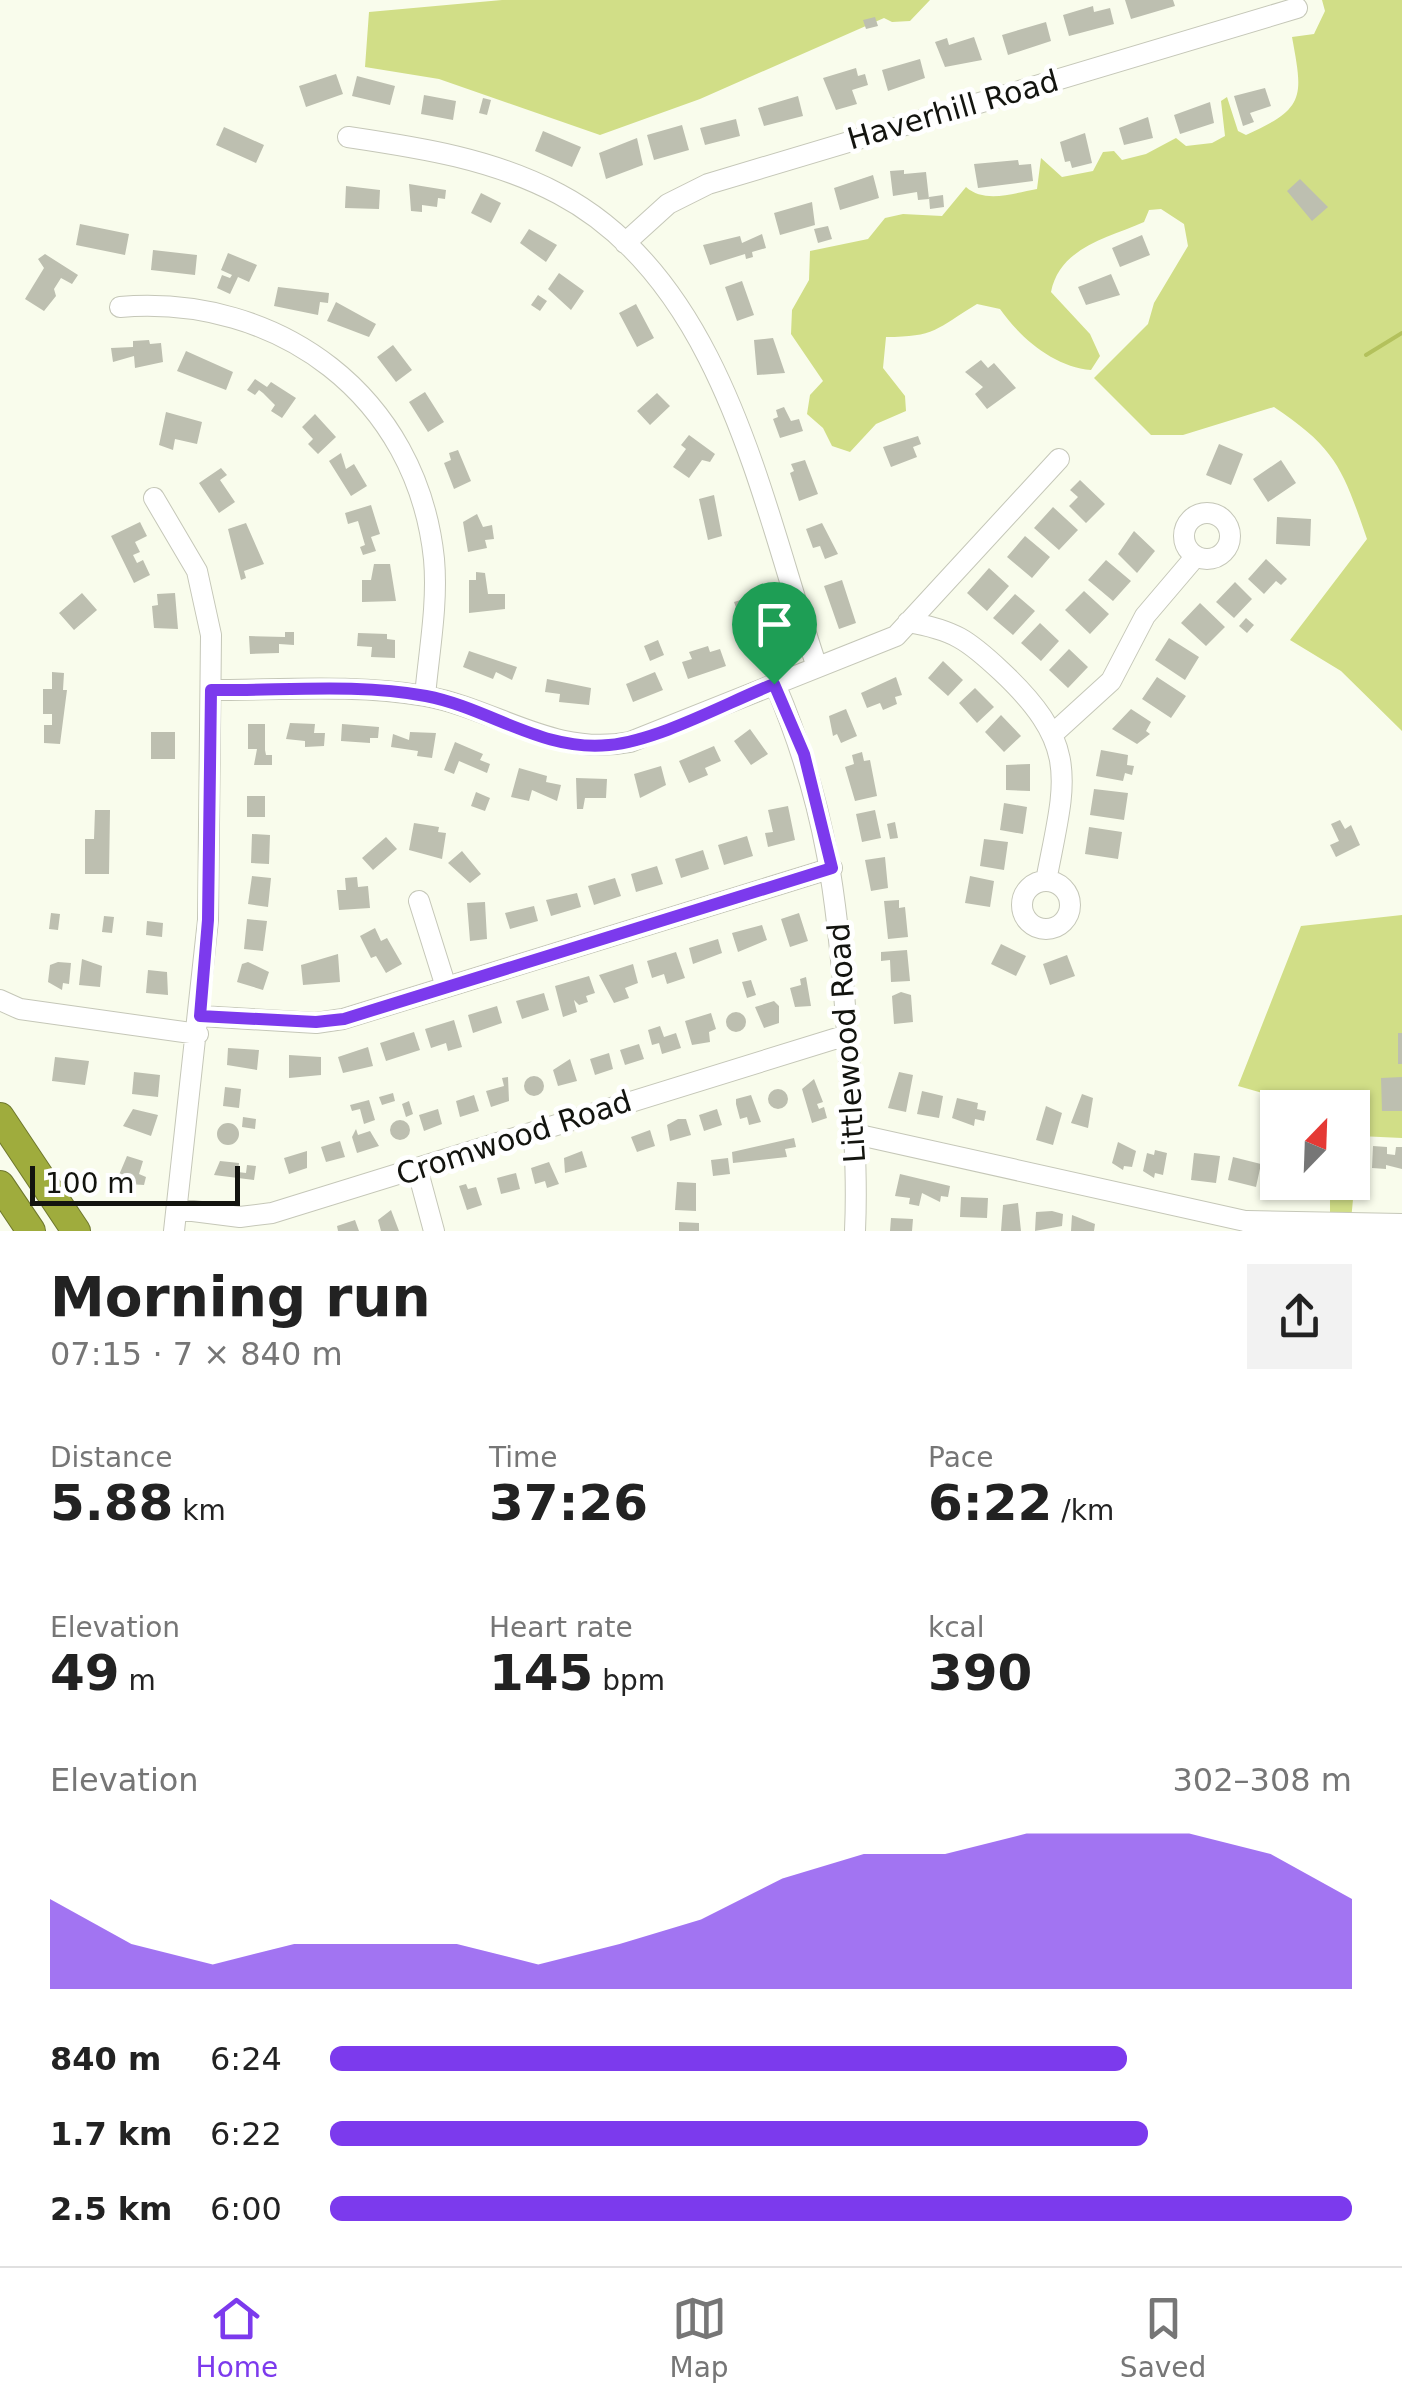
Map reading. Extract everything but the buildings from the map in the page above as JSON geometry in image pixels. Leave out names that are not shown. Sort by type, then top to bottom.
[{"type":"highway","points":[[0,1117],[76,1231]]},
{"type":"highway","points":[[0,1185],[31,1231]]},
{"type":"street","name":"Haverhill Road","points":[[625,243],[668,204],[708,184],[1298,8]]},
{"type":"street","points":[[348,137],[441,151],[498,168],[561,195],[625,243],[680,307],[714,368],[817,668]]},
{"type":"street","points":[[120,308],[203,308],[265,326],[322,361],[386,426],[413,476],[434,560],[424,696]]},
{"type":"street","points":[[211,690],[355,690],[424,696],[545,739],[593,746],[630,742],[896,636],[1059,459]]},
{"type":"street","points":[[154,498],[188,553],[210,617],[208,920],[174,1231]]},
{"type":"street","points":[[1054,732],[1111,681],[1145,616],[1196,556]]},
{"type":"street","points":[[908,622],[961,635],[1032,700],[1054,732],[1061,752],[1062,792],[1046,881]]},
{"type":"street","name":"Littlewood Road","points":[[774,684],[804,754],[832,868],[855,1134],[855,1231]]},
{"type":"street","points":[[0,1000],[20,1009],[199,1025],[316,1022],[446,988],[832,868]]},
{"type":"street","points":[[418,901],[446,988]]},
{"type":"street","name":"Cromwood Road","points":[[177,1209],[256,1216],[847,1035]]},
{"type":"street","points":[[855,1134],[1245,1221],[1268,1231]]},
{"type":"street","points":[[417,1168],[434,1231]]},
{"type":"street","points":[[1245,1221],[1295,1218],[1402,1224]]},
{"type":"green space","points":[[502,0],[930,0],[910,21],[892,22],[884,18],[700,99],[600,135],[439,79],[365,67],[369,12]]},
{"type":"green space","points":[[1322,0],[1402,0],[1402,731],[1341,671],[1290,640],[1367,539],[1344,478],[1325,449],[1274,407],[1183,435],[1151,435],[1094,378],[1148,324],[1154,303],[1188,246],[1184,224],[1161,209],[1149,210],[1144,222],[1087,246],[1064,264],[1056,277],[1051,292],[1090,334],[1100,356],[1091,370],[1052,357],[1018,331],[1000,309],[977,304],[926,333],[886,337],[883,368],[905,396],[906,411],[876,424],[850,452],[832,446],[823,428],[807,414],[810,395],[823,381],[791,334],[792,310],[809,280],[810,251],[868,239],[885,218],[903,214],[942,216],[966,187],[991,196],[1037,189],[1041,158],[1062,177],[1093,171],[1103,152],[1114,151],[1122,160],[1146,154],[1176,138],[1186,146],[1212,143],[1225,136],[1221,101],[1227,97],[1238,131],[1246,135],[1280,117],[1296,98],[1298,87],[1292,37],[1314,34],[1325,11]]},
{"type":"green space","points":[[1402,915],[1402,1138],[1370,1137],[1370,1090],[1260,1092],[1238,1086],[1301,926]]},
{"type":"green space","points":[[1330,1200],[1353,1200],[1350,1231],[1303,1231],[1330,1212]]},
{"type":"waterway","points":[[1366,355],[1402,333]]},
{"type":"route","points":[[774,684],[814,784],[832,868],[344,1019],[316,1022],[200,1016],[208,920],[211,690],[355,690],[424,696],[487,715],[545,739],[593,746],[630,742],[774,684]]}]
